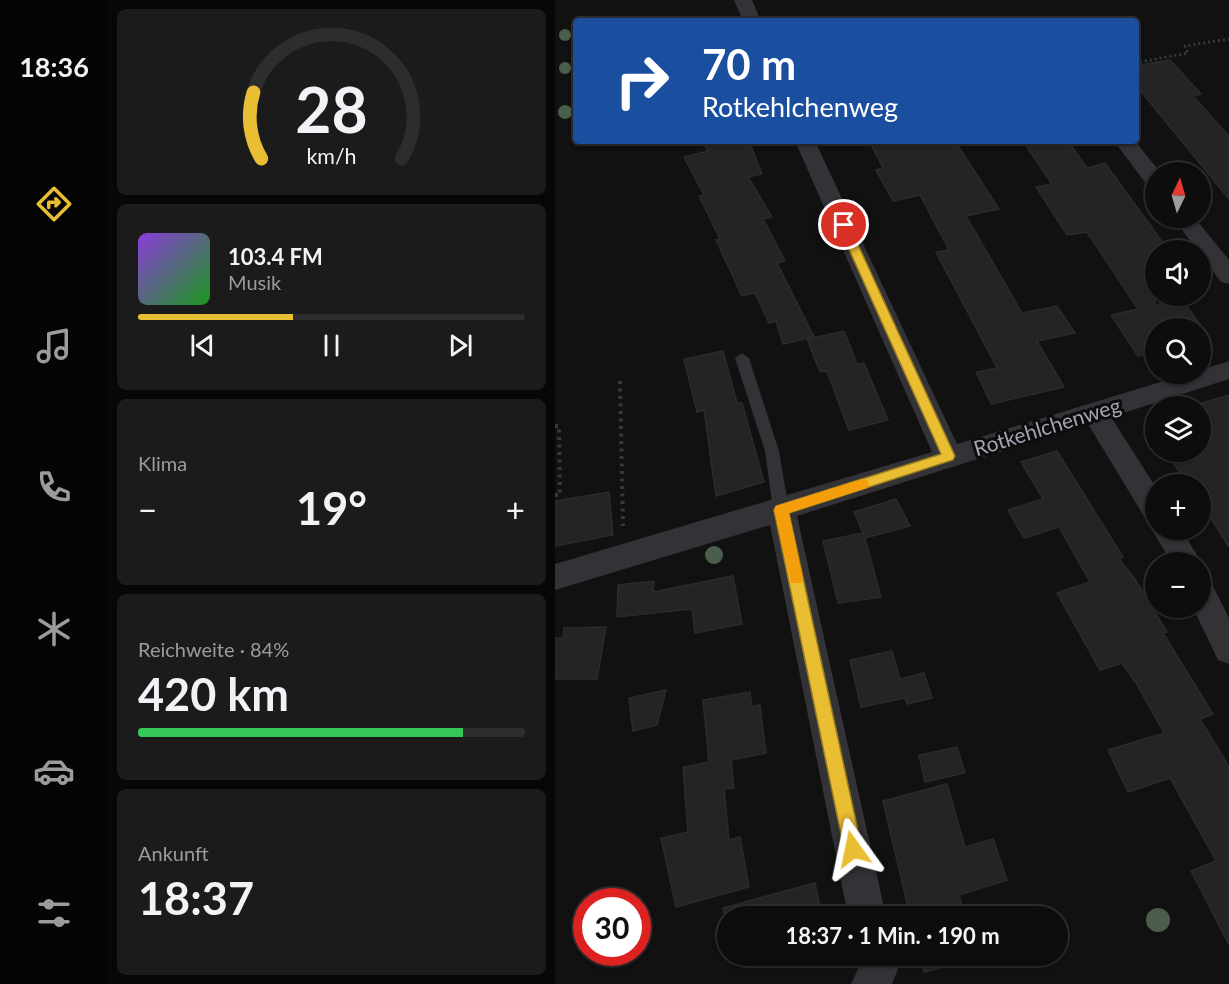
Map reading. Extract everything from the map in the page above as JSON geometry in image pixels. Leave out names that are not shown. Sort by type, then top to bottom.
[{"type":"street","points":[[743,0],[751,18]]},
{"type":"street","points":[[806,144],[948,456]]},
{"type":"street","points":[[1127,144],[1145,167]]},
{"type":"street","points":[[1192,228],[1229,276]]},
{"type":"street","name":"Rotkehlchenweg","points":[[555,578],[1229,370]]},
{"type":"street","points":[[1094,411],[1145,494]]},
{"type":"street","points":[[781,510],[865,906]]},
{"type":"street","points":[[1211,613],[1229,650]]},
{"type":"street","points":[[871,984],[878,966]]},
{"type":"lane","points":[[742,358],[772,451],[781,510]]},
{"type":"path","points":[[1139,62],[1188,53],[1185,46],[1229,39]]},
{"type":"path","points":[[619,381],[624,557]]},
{"type":"path","points":[[555,426],[559,426],[560,495],[555,495]]},
{"type":"building","points":[[1170,60],[1201,94],[1193,96],[1229,136],[1229,199],[1211,177],[1211,162],[1199,162],[1139,89],[1139,65]]},
{"type":"building","points":[[704,144],[750,144],[762,174],[748,177],[772,217],[763,219],[785,261],[777,263],[814,337],[783,344],[776,321],[769,323],[755,293],[742,296],[716,240],[720,239],[699,196],[704,195],[684,157],[708,151]]},
{"type":"building","points":[[871,144],[957,144],[999,209],[966,216],[1022,313],[1057,306],[1075,333],[1037,341],[1064,387],[991,404],[976,372],[997,368],[936,252],[949,250],[920,195],[893,201],[876,170],[883,168]]},
{"type":"building","points":[[1025,144],[1070,144],[1087,168],[1105,163],[1145,218],[1145,228],[1152,228],[1161,240],[1145,240],[1145,306],[1187,306],[1195,318],[1145,318],[1145,354],[1138,356],[1111,315],[1138,309],[1087,232],[1067,235],[1036,187],[1052,184]]},
{"type":"building","points":[[844,331],[857,364],[864,363],[888,420],[849,430],[827,371],[820,372],[807,339]]},
{"type":"building","points":[[723,351],[737,403],[742,403],[764,482],[716,496],[704,410],[697,412],[684,359]]},
{"type":"building","points":[[1229,395],[1229,547],[1211,518],[1211,474],[1182,474],[1172,462],[1211,462],[1211,400]]},
{"type":"building","points":[[1057,451],[1123,557],[1119,559],[1145,596],[1145,618],[1159,618],[1167,632],[1163,633],[1213,714],[1200,719],[1229,767],[1229,945],[1191,871],[1216,861],[1170,778],[1128,792],[1108,750],[1164,733],[1122,663],[1100,670],[1057,593],[1090,582],[1059,527],[1024,538],[1008,510],[1043,499],[1021,462]]},
{"type":"building","points":[[609,492],[613,535],[555,546],[555,501]]},
{"type":"building","points":[[896,499],[910,526],[865,538],[881,597],[838,603],[823,541],[863,533],[854,512]]},
{"type":"building","points":[[733,576],[742,624],[695,633],[692,609],[617,617],[618,585],[654,581],[653,592]]},
{"type":"building","points":[[606,627],[597,679],[555,679],[555,638],[563,638],[564,628]]},
{"type":"building","points":[[892,651],[900,679],[924,673],[932,698],[907,704],[905,698],[861,707],[850,660]]},
{"type":"building","points":[[666,690],[657,725],[633,731],[629,698]]},
{"type":"building","points":[[750,692],[752,707],[760,705],[766,753],[731,760],[734,788],[724,789],[729,840],[740,837],[749,887],[676,907],[661,838],[688,832],[683,767],[709,762],[703,700]]},
{"type":"building","points":[[957,747],[965,773],[925,782],[919,755]]},
{"type":"building","points":[[947,784],[965,847],[993,839],[1007,880],[959,895],[962,906],[908,906],[883,801]]},
{"type":"building","points":[[815,883],[820,906],[730,906]]},
{"type":"building","points":[[922,966],[948,966],[924,972]]},
{"type":"slow traffic","points":[[796,579],[781,510],[862,484]]},
{"type":"route","points":[[844,225],[948,456],[781,510],[853,849]]}]
